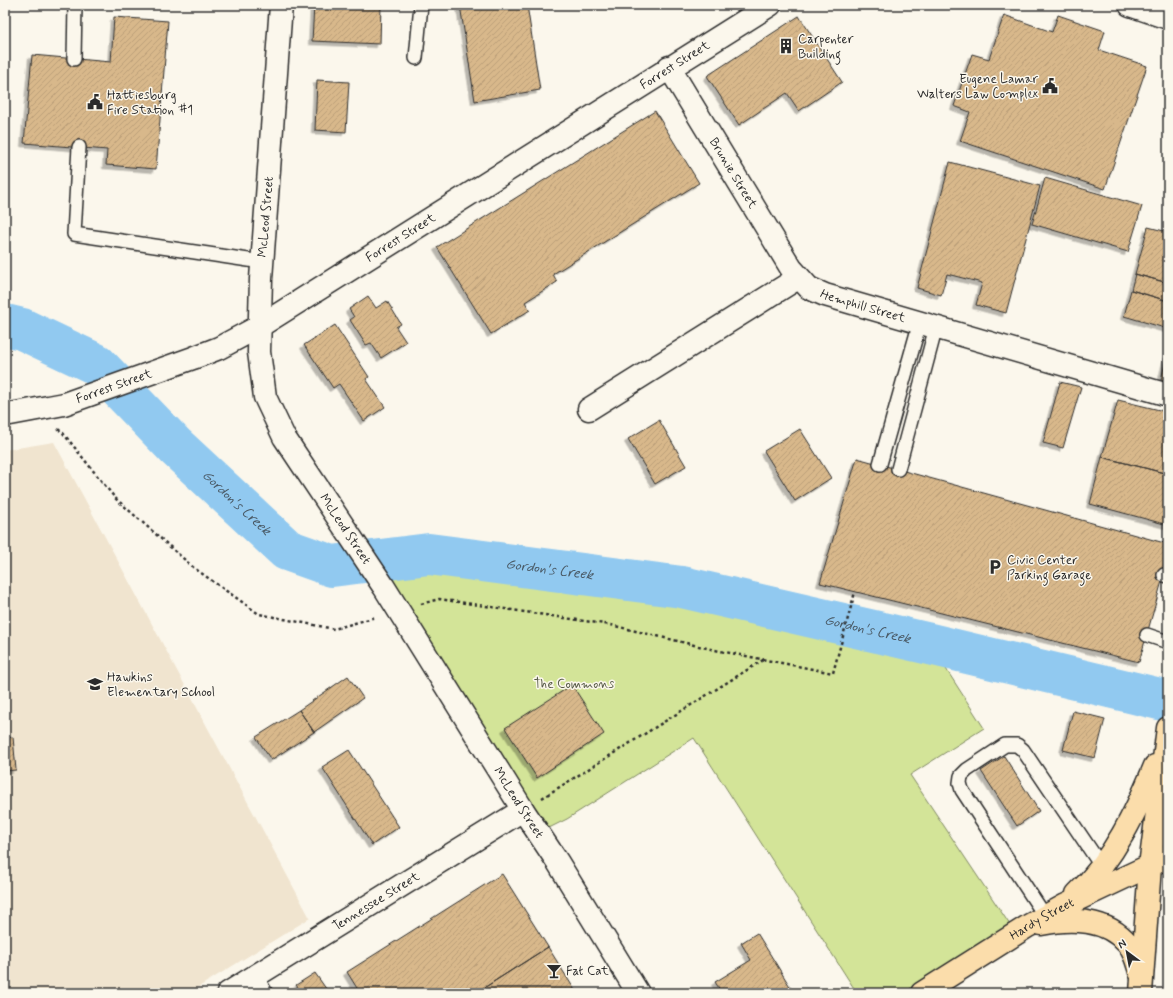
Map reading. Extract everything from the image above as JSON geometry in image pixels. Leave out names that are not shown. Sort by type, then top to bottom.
[{"type":"main road","points":[[1141,985],[1159,862],[1167,734]]},
{"type":"main road","points":[[1066,904],[1087,885],[1102,867],[1119,841],[1130,821],[1167,734]]},
{"type":"main road","name":"Hardy Street","points":[[922,993],[1066,904],[1159,862]]},
{"type":"main road","points":[[1037,921],[1089,921],[1115,932],[1128,944],[1136,956],[1141,985]]},
{"type":"street","name":"McLeod Street","points":[[281,5],[262,262],[260,326],[261,378],[265,397],[272,416],[284,437],[344,529],[531,805],[557,860],[638,993]]},
{"type":"street","name":"Forrest Street","points":[[5,415],[64,404],[219,348],[260,326],[669,67],[770,5]]},
{"type":"street","points":[[1131,5],[1168,18]]},
{"type":"street","name":"Brunie Street","points":[[669,67],[798,278]]},
{"type":"street","points":[[590,409],[798,278]]},
{"type":"street","name":"Hemphill Street","points":[[798,278],[809,288],[825,295],[1168,395]]},
{"type":"street","name":"Tennessee Street","points":[[228,993],[261,985],[531,805]]},
{"type":"lane","points":[[74,59],[75,5]]},
{"type":"lane","points":[[416,58],[421,5]]},
{"type":"lane","points":[[79,146],[74,234],[262,262]]},
{"type":"lane","points":[[880,464],[928,324]]},
{"type":"lane","points":[[898,469],[928,324]]},
{"type":"lane","points":[[1147,635],[1168,642]]},
{"type":"lane","points":[[1037,921],[962,790],[960,783],[961,776],[967,770],[1005,746],[1017,745],[1023,750],[1102,867]]},
{"type":"path","points":[[833,673],[855,592]]},
{"type":"path","points":[[531,805],[764,659]]},
{"type":"shaded area","name":"Hawkins Elementary School","points":[[54,442],[310,918],[189,993],[5,993],[5,450]]},
{"type":"green space","name":"The Commons","points":[[429,554],[682,587],[930,644],[984,728],[910,775],[1016,934],[922,993],[857,993],[694,738],[567,819],[539,833],[362,562]]},
{"type":"building","points":[[314,5],[381,5],[380,44],[312,41]]},
{"type":"building","points":[[460,5],[527,5],[540,90],[475,101]]},
{"type":"building","name":"Eugene Lamar Walters Law Complex","points":[[1004,15],[1052,32],[1058,15],[1105,31],[1099,50],[1147,66],[1105,189],[960,141],[970,112],[954,106],[972,54],[989,59]]},
{"type":"building","name":"Carpenter Building","points":[[799,16],[842,82],[799,111],[787,93],[739,125],[707,76]]},
{"type":"building","name":"Hattiesburg Fire Station #1","points":[[114,17],[168,21],[156,169],[106,165],[107,150],[24,143],[32,55],[111,62]]},
{"type":"building","points":[[317,80],[349,82],[346,132],[315,130]]},
{"type":"building","points":[[655,111],[699,183],[553,274],[557,282],[525,302],[530,310],[491,334],[437,247]]},
{"type":"building","points":[[950,162],[1040,186],[1006,313],[976,305],[982,283],[947,274],[941,295],[917,288]]},
{"type":"building","points":[[1045,178],[1142,206],[1128,252],[1032,224]]},
{"type":"building","points":[[1148,227],[1168,232],[1168,283],[1135,274]]},
{"type":"building","points":[[1135,274],[1168,283],[1168,301],[1131,290]]},
{"type":"building","points":[[1131,290],[1168,301],[1168,329],[1124,316]]},
{"type":"building","points":[[368,296],[376,308],[387,301],[401,324],[396,327],[406,342],[381,358],[371,343],[366,345],[350,320],[354,317],[349,309]]},
{"type":"building","points":[[335,325],[369,377],[366,379],[385,407],[364,421],[339,384],[333,388],[304,345]]},
{"type":"building","points":[[1168,350],[1168,382],[1161,380]]},
{"type":"building","points":[[1060,382],[1081,387],[1063,448],[1043,443]]},
{"type":"building","points":[[1118,400],[1168,412],[1168,474],[1102,457]]},
{"type":"building","points":[[659,420],[686,466],[655,484],[628,439]]},
{"type":"building","points":[[800,429],[831,478],[795,501],[764,451]]},
{"type":"building","points":[[1102,457],[1168,474],[1168,525],[1090,504]]},
{"type":"building","name":"Civic Center Parking Garage","points":[[857,458],[1168,544],[1168,560],[1139,662],[820,583]]},
{"type":"building","points":[[348,676],[363,698],[314,732],[299,710]]},
{"type":"building","points":[[572,685],[604,734],[537,778],[505,728]]},
{"type":"building","points":[[299,710],[314,732],[271,760],[256,737]]},
{"type":"building","points":[[1073,711],[1105,719],[1095,758],[1063,750]]},
{"type":"building","points":[[13,737],[16,770],[5,771],[5,738]]},
{"type":"building","points":[[349,750],[399,827],[372,845],[322,767]]},
{"type":"building","points":[[1004,756],[1039,811],[1017,826],[981,771]]},
{"type":"building","points":[[502,874],[548,947],[476,993],[360,993],[347,972]]},
{"type":"building","points":[[757,933],[794,993],[722,993],[715,982],[751,960],[741,943]]},
{"type":"building","points":[[548,947],[576,992],[476,993]]},
{"type":"building","points":[[315,973],[329,993],[302,993],[296,985]]},
{"type":"waterway","name":"Gordon's Creek","points":[[5,325],[22,329],[96,364],[176,447],[287,550],[332,566],[429,554],[682,587],[1168,701]]},
{"type":"place","name":"Carpenter Building","points":[[786,46]]},
{"type":"place","name":"Eugene Lamar Walters Law Complex","points":[[1050,86]]},
{"type":"place","name":"Hattiesburg Fire Station #1","points":[[95,102]]},
{"type":"place","name":"Civic Center Parking Garage","points":[[995,567]]},
{"type":"place","name":"Hawkins Elementary School","points":[[95,684]]},
{"type":"place","name":"Fat Cat","points":[[554,971]]}]
